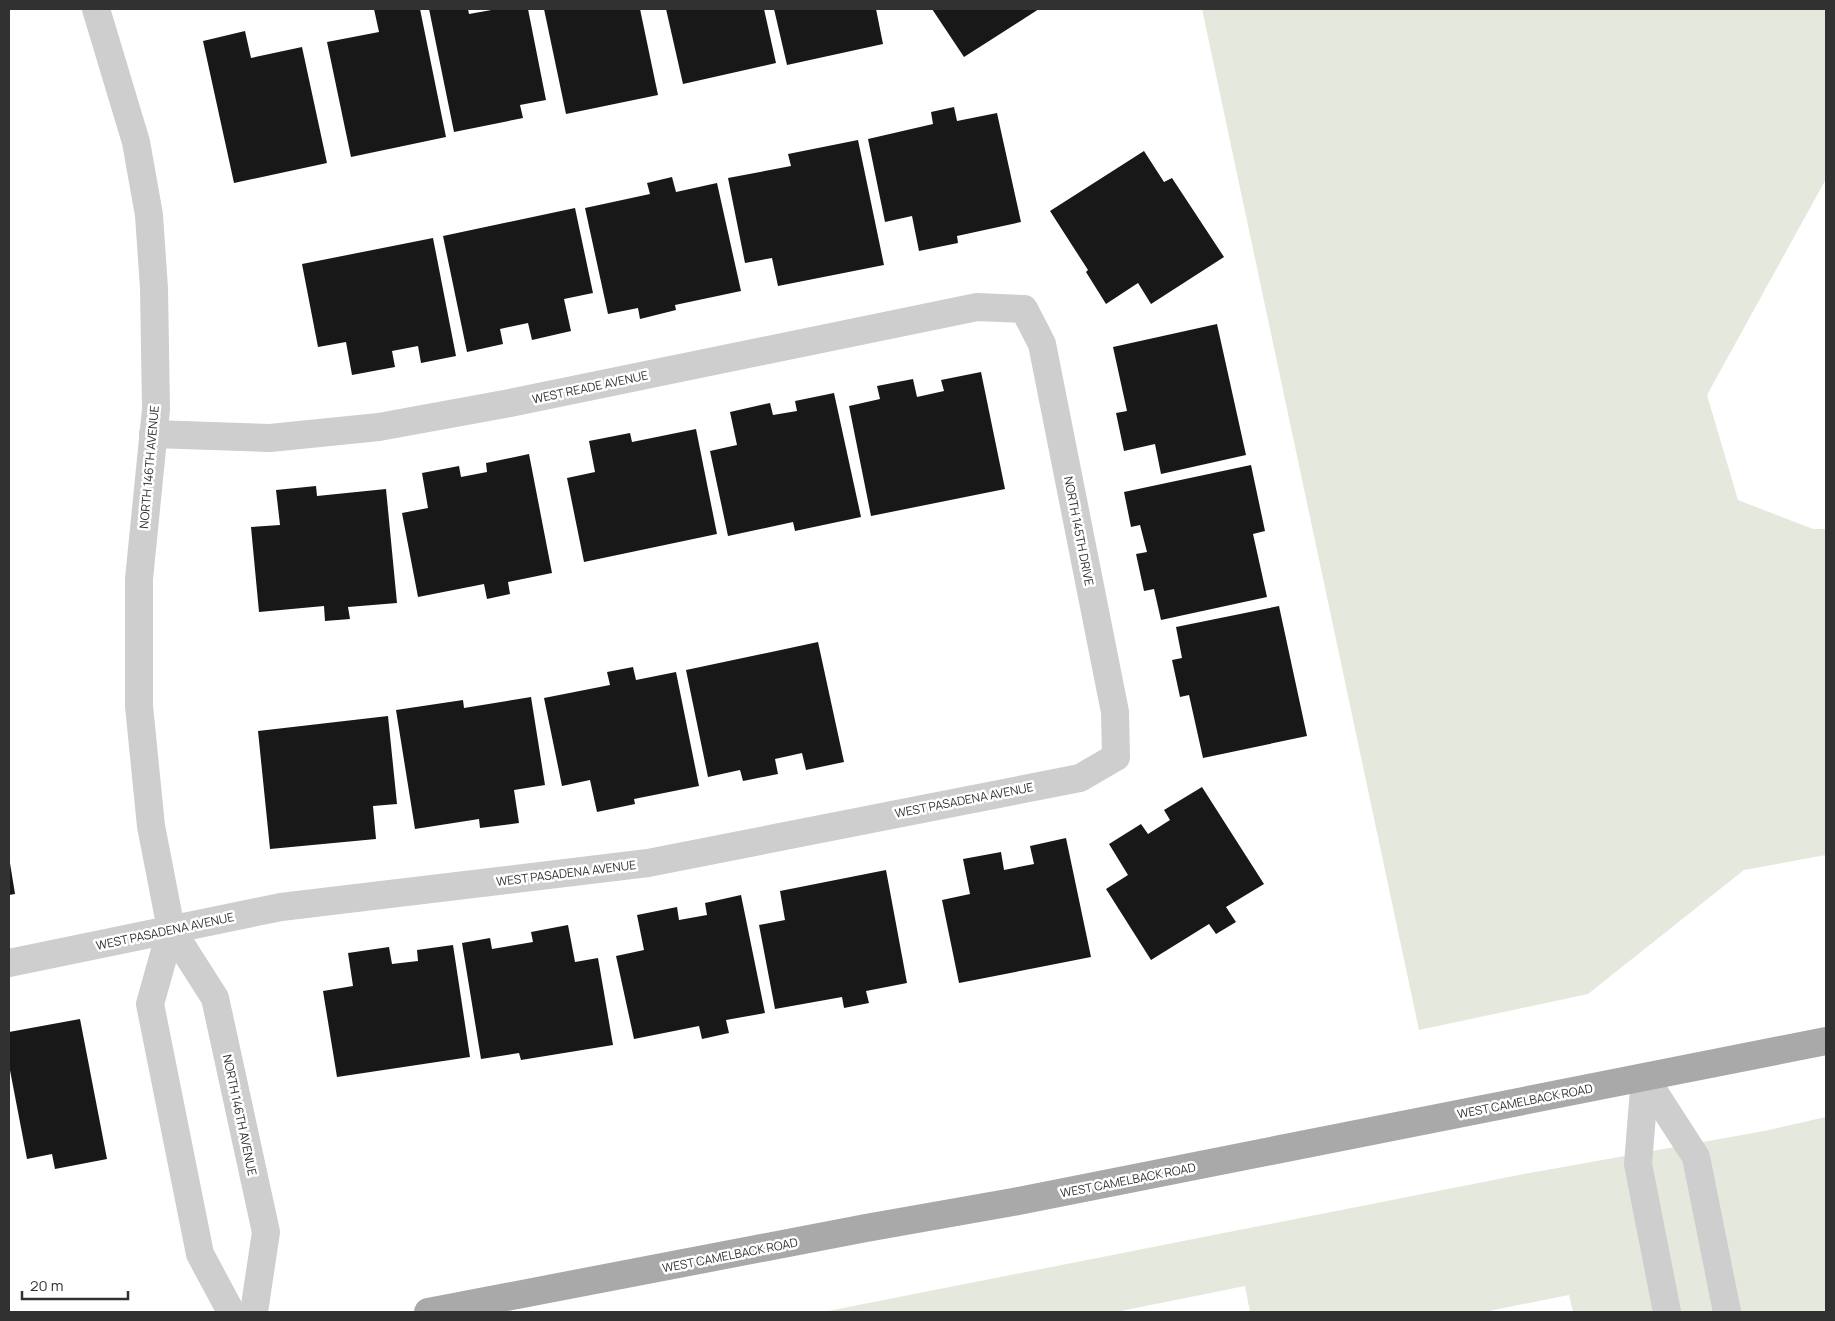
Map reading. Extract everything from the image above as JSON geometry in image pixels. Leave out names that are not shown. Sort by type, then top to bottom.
[{"type":"main road","name":"WEST CAMELBACK ROAD","points":[[428,1312],[866,1228],[1013,1202],[1826,1041]]},
{"type":"street","name":"NORTH 146TH AVENUE","points":[[99,9],[136,142],[149,214],[154,288],[156,409],[139,579],[139,706],[151,826],[171,929],[215,998],[266,1232],[254,1312]]},
{"type":"street","name":"WEST READE AVENUE","points":[[153,434],[270,438],[379,427],[510,403],[978,308],[1024,308]]},
{"type":"street","name":"NORTH 145TH DRIVE","points":[[1024,308],[1042,344],[1115,712],[1116,757]]},
{"type":"street","name":"WEST PASADENA AVENUE","points":[[9,963],[280,907],[648,863],[1080,778],[1116,757]]},
{"type":"street","name":"NORTH 146TH AVENUE","points":[[171,929],[150,1004],[200,1254],[231,1312]]},
{"type":"street","points":[[1645,1078],[1638,1164],[1667,1312]]},
{"type":"street","points":[[1645,1078],[1696,1158],[1727,1312]]},
{"type":"shaded area","points":[[1202,9],[1826,9],[1826,179],[1707,395],[1738,500],[1813,529],[1826,529],[1826,855],[1744,870],[1588,994],[1419,1030]]},
{"type":"shaded area","points":[[1826,1117],[1826,1312],[1573,1312],[1569,1295],[1484,1312],[1250,1312],[1245,1286],[1116,1312],[823,1312],[1524,1174],[1764,1131]]},
{"type":"building","points":[[374,9],[420,9],[446,137],[351,157],[327,42],[379,32]]},
{"type":"building","points":[[429,9],[468,9],[469,14],[497,9],[528,9],[546,100],[520,105],[523,118],[454,132]]},
{"type":"building","points":[[544,9],[640,9],[658,95],[566,114]]},
{"type":"building","points":[[666,9],[764,9],[776,63],[683,84]]},
{"type":"building","points":[[774,9],[876,9],[883,44],[787,65]]},
{"type":"building","points":[[932,9],[1039,9],[964,57]]},
{"type":"building","points":[[245,31],[251,58],[302,47],[327,163],[234,183],[203,41]]},
{"type":"building","points":[[954,107],[957,121],[997,113],[1021,222],[957,236],[958,243],[919,251],[912,216],[885,222],[868,139],[933,124],[931,112]]},
{"type":"building","points":[[858,140],[884,265],[778,286],[772,258],[745,263],[728,178],[791,166],[788,154]]},
{"type":"building","points":[[1144,151],[1164,182],[1172,178],[1224,257],[1151,304],[1138,283],[1106,304],[1086,272],[1088,270],[1050,211]]},
{"type":"building","points":[[672,177],[676,192],[717,183],[741,291],[675,305],[676,310],[640,319],[638,308],[608,314],[585,208],[650,194],[647,183]]},
{"type":"building","points":[[575,208],[593,293],[564,299],[571,331],[532,340],[528,323],[500,329],[503,344],[467,352],[443,236]]},
{"type":"building","points":[[433,238],[456,356],[421,363],[418,346],[392,351],[395,367],[352,375],[346,342],[318,347],[302,264]]},
{"type":"building","points":[[1217,324],[1246,455],[1161,474],[1155,444],[1124,451],[1116,413],[1127,411],[1113,347]]},
{"type":"building","points":[[981,372],[1005,489],[871,516],[849,406],[880,399],[877,386],[913,379],[917,397],[944,391],[941,380]]},
{"type":"building","points":[[834,393],[861,517],[795,531],[793,522],[728,536],[710,451],[737,445],[730,412],[770,403],[773,415],[797,411],[795,401]]},
{"type":"building","points":[[696,429],[717,534],[584,562],[567,478],[595,472],[589,441],[630,433],[632,442]]},
{"type":"building","points":[[529,454],[552,573],[508,582],[510,594],[487,599],[484,584],[418,597],[402,513],[428,508],[422,473],[459,466],[461,477],[487,472],[486,463]]},
{"type":"building","points":[[1251,465],[1265,531],[1253,534],[1267,597],[1161,620],[1154,589],[1144,591],[1136,554],[1147,552],[1140,525],[1131,527],[1124,492]]},
{"type":"building","points":[[316,486],[317,496],[386,489],[397,603],[348,607],[350,619],[325,621],[324,606],[259,612],[251,527],[280,525],[276,490]]},
{"type":"building","points":[[1279,606],[1307,736],[1203,758],[1189,695],[1180,697],[1172,660],[1182,658],[1176,627]]},
{"type":"building","points":[[818,642],[844,762],[806,770],[802,753],[775,759],[778,774],[743,781],[740,770],[708,777],[686,670]]},
{"type":"building","points":[[633,667],[636,680],[676,672],[699,786],[634,799],[635,804],[597,812],[590,780],[562,786],[544,698],[610,685],[607,672]]},
{"type":"building","points":[[531,697],[545,785],[514,790],[519,823],[480,828],[479,819],[415,829],[396,710],[463,700],[464,708]]},
{"type":"building","points":[[388,716],[397,804],[373,806],[376,839],[270,849],[258,731]]},
{"type":"building","points":[[1202,787],[1264,884],[1226,907],[1236,922],[1216,934],[1209,924],[1151,960],[1106,889],[1128,875],[1109,844],[1141,824],[1148,834],[1170,820],[1164,810]]},
{"type":"building","points":[[1066,838],[1091,957],[959,983],[942,900],[970,894],[963,859],[1001,852],[1004,870],[1034,864],[1030,846]]},
{"type":"building","points":[[9,857],[15,894],[9,895]]},
{"type":"building","points":[[886,870],[907,983],[866,991],[869,1003],[844,1008],[842,997],[775,1009],[759,925],[785,920],[780,891]]},
{"type":"building","points":[[741,895],[765,1013],[726,1020],[729,1033],[702,1039],[699,1026],[634,1039],[616,956],[644,950],[637,915],[677,907],[679,920],[707,915],[705,903]]},
{"type":"building","points":[[568,925],[575,962],[598,958],[613,1045],[521,1060],[519,1053],[481,1059],[462,943],[490,938],[492,949],[533,942],[531,932]]},
{"type":"building","points":[[453,945],[470,1057],[337,1077],[323,991],[353,986],[348,953],[389,947],[392,964],[418,961],[417,950]]},
{"type":"building","points":[[80,1019],[107,1159],[55,1169],[52,1154],[27,1159],[9,1065],[9,1032]]}]
